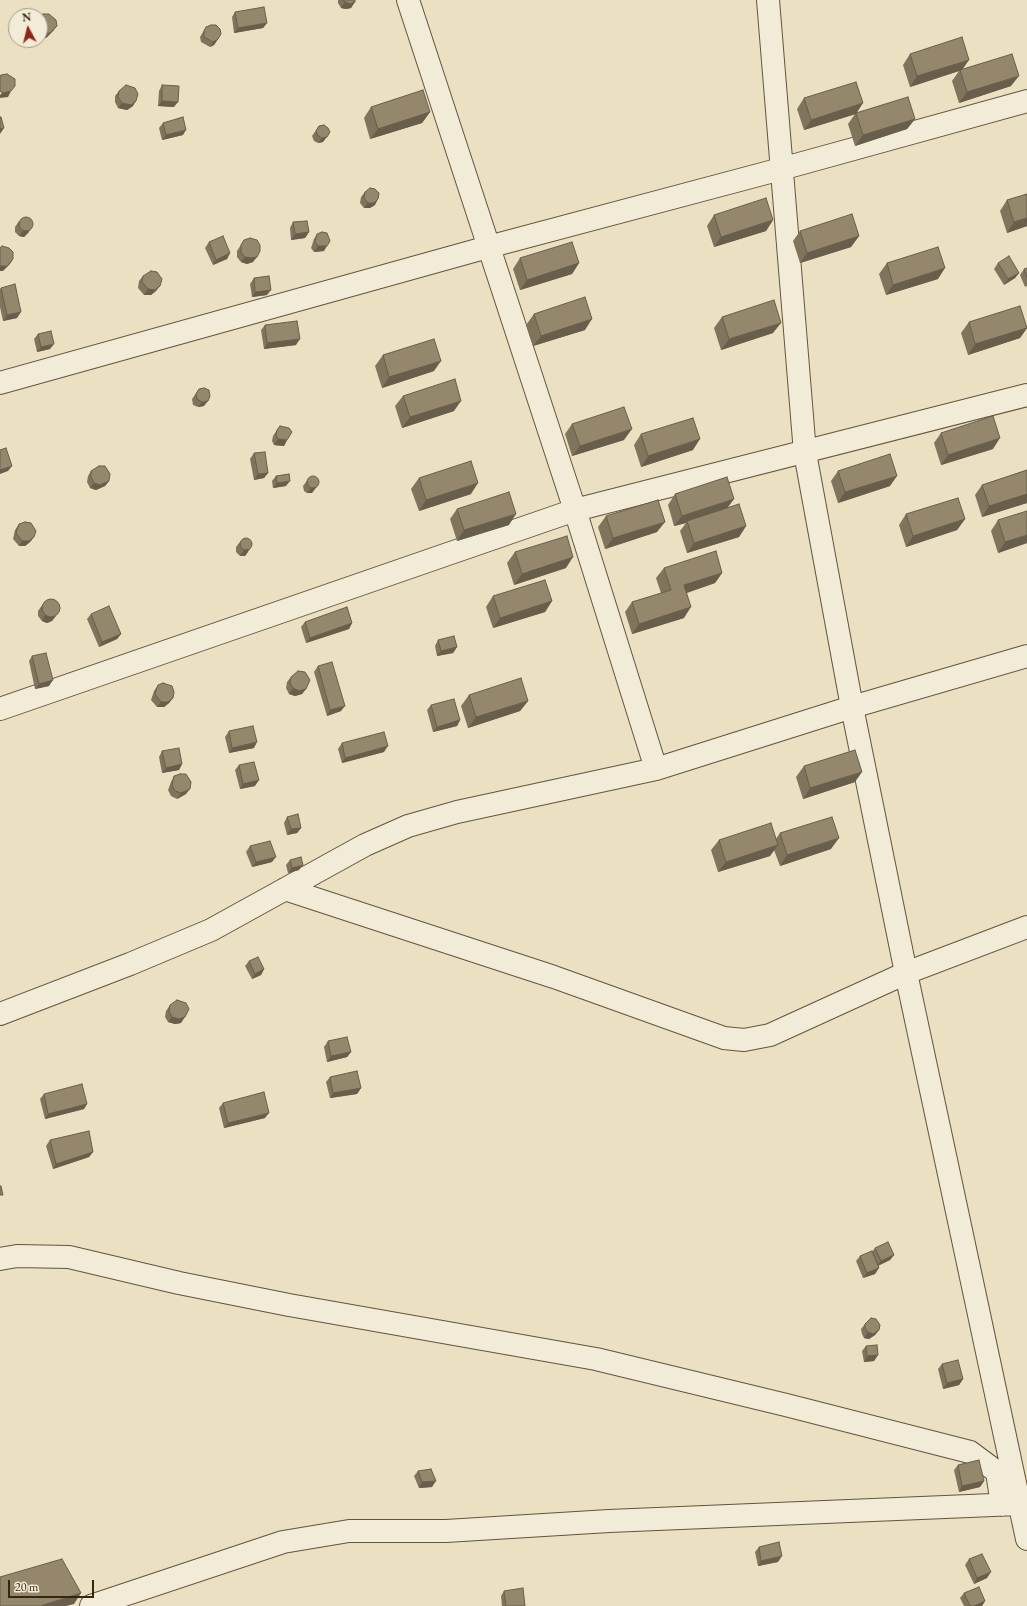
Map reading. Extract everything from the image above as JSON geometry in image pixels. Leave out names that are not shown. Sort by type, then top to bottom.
[{"type":"street","points":[[408,0],[488,247],[576,510],[656,769]]},
{"type":"street","points":[[768,0],[781,169],[806,452],[852,707],[906,973],[1010,1504]]},
{"type":"street","points":[[0,384],[488,247],[781,169],[1027,100]]},
{"type":"street","points":[[0,709],[576,510],[1027,395]]},
{"type":"street","points":[[0,1014],[130,964],[211,930],[365,845],[408,826],[457,812],[656,769],[852,707],[1027,656]]},
{"type":"street","points":[[286,889],[554,977],[724,1038],[744,1040],[770,1035],[906,973],[1027,927]]},
{"type":"street","points":[[0,1259],[17,1256],[69,1257],[179,1283],[289,1305],[596,1359],[970,1452],[997,1472],[1010,1504],[1027,1539]]},
{"type":"street","points":[[91,1606],[283,1542],[349,1531],[446,1530],[609,1521],[1010,1504]]},
{"type":"building","points":[[343,0],[355,0],[355,2],[350,4]]},
{"type":"building","points":[[264,7],[267,23],[238,28],[235,12]]},
{"type":"building","points":[[48,14],[56,20],[57,26],[50,33],[48,33]]},
{"type":"building","points":[[216,25],[220,29],[221,34],[218,39],[213,42],[204,37],[206,27]]},
{"type":"building","points":[[962,37],[969,60],[917,76],[910,54]]},
{"type":"building","points":[[1012,54],[1019,76],[967,92],[960,70]]},
{"type":"building","points":[[7,74],[15,79],[15,86],[11,91],[2,93],[0,91],[0,76]]},
{"type":"building","points":[[856,82],[863,103],[811,120],[804,98]]},
{"type":"building","points":[[126,85],[135,88],[138,94],[136,101],[131,105],[122,103],[118,97],[119,91]]},
{"type":"building","points":[[162,85],[179,86],[178,102],[162,101]]},
{"type":"building","points":[[423,90],[430,112],[378,129],[371,107]]},
{"type":"building","points":[[908,97],[915,119],[863,135],[856,113]]},
{"type":"building","points":[[0,117],[4,128],[0,129]]},
{"type":"building","points":[[183,117],[186,130],[166,135],[163,123]]},
{"type":"building","points":[[324,125],[330,132],[327,137],[322,138],[318,136],[316,131],[319,126]]},
{"type":"building","points":[[370,188],[375,189],[379,193],[378,199],[374,203],[368,203],[364,198],[365,192]]},
{"type":"building","points":[[1027,194],[1027,218],[1014,222],[1007,200]]},
{"type":"building","points":[[766,198],[773,220],[721,237],[714,215]]},
{"type":"building","points":[[852,214],[859,236],[807,253],[800,231]]},
{"type":"building","points":[[26,217],[31,219],[33,224],[31,229],[26,231],[21,229],[19,224],[21,219]]},
{"type":"building","points":[[307,221],[309,232],[295,234],[293,222]]},
{"type":"building","points":[[322,232],[327,233],[330,241],[327,246],[318,246],[315,242],[317,234]]},
{"type":"building","points":[[223,236],[230,253],[216,260],[209,242]]},
{"type":"building","points":[[250,238],[257,240],[260,245],[260,251],[257,257],[245,257],[241,252],[241,245],[244,240]]},
{"type":"building","points":[[572,242],[579,263],[527,280],[520,258]]},
{"type":"building","points":[[2,246],[9,248],[13,252],[13,259],[7,266],[0,266],[0,248]]},
{"type":"building","points":[[938,247],[945,268],[893,285],[887,263]]},
{"type":"building","points":[[1009,256],[1019,273],[1008,279],[998,263]]},
{"type":"building","points":[[1027,268],[1027,278],[1024,269]]},
{"type":"building","points":[[151,271],[157,272],[162,279],[160,286],[155,290],[148,289],[142,282],[143,276]]},
{"type":"building","points":[[269,276],[271,290],[255,292],[254,278]]},
{"type":"building","points":[[15,284],[21,312],[7,315],[1,288]]},
{"type":"building","points":[[585,297],[592,319],[541,336],[534,314]]},
{"type":"building","points":[[774,300],[781,323],[729,339],[722,317]]},
{"type":"building","points":[[1020,306],[1027,328],[975,344],[969,322]]},
{"type":"building","points":[[297,321],[300,339],[267,343],[265,325]]},
{"type":"building","points":[[51,331],[54,344],[41,347],[38,334]]},
{"type":"building","points":[[434,339],[441,361],[389,377],[383,355]]},
{"type":"building","points":[[455,379],[461,401],[410,417],[403,396]]},
{"type":"building","points":[[204,388],[209,390],[210,396],[208,401],[202,402],[197,399],[196,394],[199,389]]},
{"type":"building","points":[[624,407],[632,429],[580,446],[572,424]]},
{"type":"building","points":[[993,416],[1000,438],[948,455],[941,433]]},
{"type":"building","points":[[693,418],[700,439],[648,456],[641,434]]},
{"type":"building","points":[[280,426],[289,428],[292,432],[287,440],[278,439],[276,435]]},
{"type":"building","points":[[6,448],[12,466],[0,470],[0,450]]},
{"type":"building","points":[[265,452],[268,473],[258,474],[254,453]]},
{"type":"building","points":[[890,454],[897,476],[845,492],[838,471]]},
{"type":"building","points":[[471,461],[478,483],[426,500],[419,478]]},
{"type":"building","points":[[99,466],[105,466],[110,474],[109,481],[100,485],[94,483],[91,477],[91,471]]},
{"type":"building","points":[[1027,470],[1027,494],[989,506],[982,485]]},
{"type":"building","points":[[289,474],[290,481],[277,483],[276,476]]},
{"type":"building","points":[[313,476],[317,478],[319,482],[317,486],[313,488],[309,486],[307,482],[309,478]]},
{"type":"building","points":[[727,477],[734,499],[682,516],[675,494]]},
{"type":"building","points":[[509,492],[516,514],[464,530],[457,509]]},
{"type":"building","points":[[958,498],[965,519],[913,536],[906,514]]},
{"type":"building","points":[[658,500],[665,522],[613,538],[606,516]]},
{"type":"building","points":[[739,504],[746,526],[694,543],[687,521]]},
{"type":"building","points":[[1027,511],[1027,535],[1005,542],[998,520]]},
{"type":"building","points":[[25,522],[31,523],[36,531],[34,537],[29,541],[22,541],[16,533],[19,524]]},
{"type":"building","points":[[567,536],[573,557],[522,574],[515,552]]},
{"type":"building","points":[[246,538],[250,540],[252,544],[250,548],[246,550],[242,548],[240,544],[242,540]]},
{"type":"building","points":[[716,551],[722,573],[684,585],[691,607],[639,624],[632,602],[671,590],[664,568]]},
{"type":"building","points":[[545,580],[552,601],[500,618],[493,596]]},
{"type":"building","points":[[51,599],[57,602],[60,608],[57,614],[51,617],[45,614],[42,608],[45,602]]},
{"type":"building","points":[[109,606],[121,634],[102,642],[91,614]]},
{"type":"building","points":[[347,607],[352,623],[310,638],[305,622]]},
{"type":"building","points":[[454,636],[457,647],[441,651],[438,640]]},
{"type":"building","points":[[46,653],[53,680],[39,684],[32,656]]},
{"type":"building","points":[[332,662],[345,706],[330,710],[318,666]]},
{"type":"building","points":[[298,671],[305,672],[310,680],[306,689],[299,691],[293,688],[290,683],[291,677]]},
{"type":"building","points":[[521,678],[528,701],[476,717],[469,695]]},
{"type":"building","points":[[163,683],[172,686],[174,692],[173,698],[168,702],[161,702],[155,694],[158,685]]},
{"type":"building","points":[[454,699],[460,720],[437,727],[431,705]]},
{"type":"building","points":[[253,726],[257,742],[232,748],[229,731]]},
{"type":"building","points":[[384,732],[388,746],[345,758],[342,743]]},
{"type":"building","points":[[179,748],[182,764],[166,768],[162,751]]},
{"type":"building","points":[[855,750],[862,772],[810,788],[804,766]]},
{"type":"building","points":[[254,762],[259,780],[243,784],[239,765]]},
{"type":"building","points":[[186,774],[191,782],[190,789],[181,793],[175,791],[172,785],[174,776]]},
{"type":"building","points":[[298,814],[301,828],[291,829],[287,817]]},
{"type":"building","points":[[832,817],[839,838],[787,855],[780,833]]},
{"type":"building","points":[[771,823],[778,845],[726,862],[719,840]]},
{"type":"building","points":[[270,841],[276,857],[256,862],[250,846]]},
{"type":"building","points":[[301,857],[303,865],[292,868],[290,860]]},
{"type":"building","points":[[258,957],[264,969],[255,974],[249,961]]},
{"type":"building","points":[[177,1000],[186,1003],[189,1009],[185,1017],[179,1019],[172,1017],[169,1011],[170,1005]]},
{"type":"building","points":[[347,1037],[351,1052],[331,1056],[328,1041]]},
{"type":"building","points":[[357,1071],[361,1088],[333,1093],[330,1077]]},
{"type":"building","points":[[82,1084],[87,1104],[48,1114],[44,1094]]},
{"type":"building","points":[[264,1092],[269,1113],[228,1123],[223,1103]]},
{"type":"building","points":[[89,1131],[93,1152],[56,1164],[50,1140]]},
{"type":"building","points":[[1,1186],[3,1195],[0,1195]]},
{"type":"building","points":[[888,1242],[894,1255],[881,1261],[875,1248]]},
{"type":"building","points":[[872,1251],[879,1268],[867,1273],[860,1256]]},
{"type":"building","points":[[871,1318],[876,1319],[880,1325],[879,1330],[873,1334],[868,1332],[865,1328],[865,1324]]},
{"type":"building","points":[[877,1345],[878,1355],[867,1356],[866,1346]]},
{"type":"building","points":[[958,1360],[963,1379],[947,1383],[942,1364]]},
{"type":"building","points":[[979,1460],[984,1481],[962,1486],[958,1465]]},
{"type":"building","points":[[431,1469],[436,1481],[422,1482],[418,1471]]},
{"type":"building","points":[[779,1542],[782,1556],[761,1561],[759,1547]]},
{"type":"building","points":[[982,1554],[991,1572],[977,1578],[969,1559]]},
{"type":"building","points":[[62,1559],[81,1593],[40,1606],[0,1606],[0,1577]]},
{"type":"building","points":[[979,1587],[985,1601],[974,1606],[970,1606],[964,1593]]},
{"type":"building","points":[[523,1588],[525,1606],[506,1606],[504,1591]]}]
